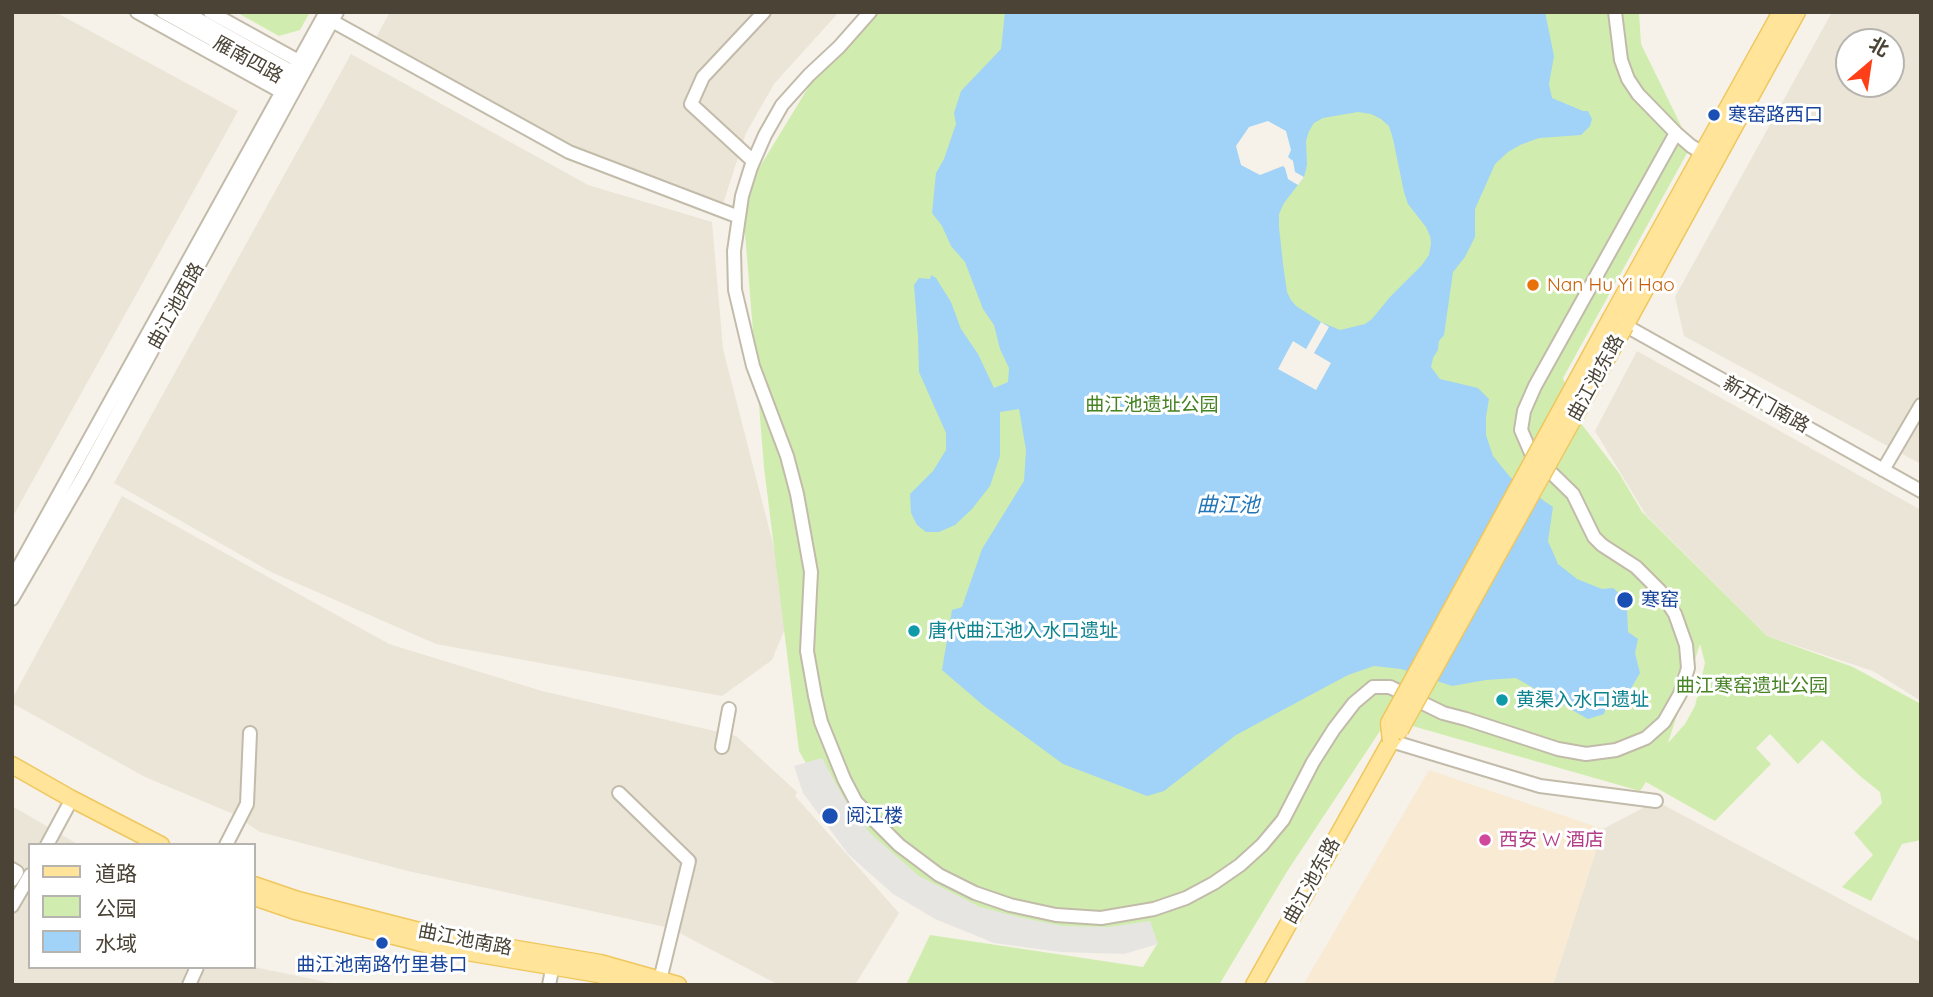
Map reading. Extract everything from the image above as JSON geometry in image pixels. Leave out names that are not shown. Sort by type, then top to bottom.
[{"type":"main road","name":"曲江池东路","points":[[1709,157],[1781,12]]},
{"type":"main road","name":"曲江池东路","points":[[1255,985],[1395,735],[1709,157],[1797,12]]},
{"type":"main road","points":[[12,765],[157,843]]},
{"type":"main road","points":[[12,778],[133,843]]},
{"type":"main road","name":"曲江池南路","points":[[256,886],[298,900],[554,962],[637,985]]},
{"type":"main road","name":"曲江池南路","points":[[256,898],[295,911],[437,947],[554,962],[600,963],[678,985]]},
{"type":"street","points":[[137,12],[295,79]]},
{"type":"street","name":"雁南四路","points":[[163,12],[295,79]]},
{"type":"street","name":"雁南四路","points":[[185,12],[295,79]]},
{"type":"street","points":[[210,12],[295,79]]},
{"type":"street","points":[[753,161],[691,104],[703,77],[764,12]]},
{"type":"street","points":[[870,12],[782,105],[753,161],[742,196],[734,251],[735,290],[753,366],[787,456],[797,494],[811,572],[807,651],[821,722],[856,802],[899,845],[939,874],[975,893],[1010,905],[1056,915],[1101,918],[1154,909],[1186,898],[1214,884],[1240,866],[1283,820],[1313,762],[1334,729],[1354,703],[1373,687],[1390,687],[1443,713],[1558,749],[1586,754],[1616,750],[1646,738],[1664,722],[1680,694],[1688,668],[1686,645],[1675,614],[1660,592],[1636,567],[1594,537],[1573,494],[1531,453],[1521,430],[1524,411],[1535,386],[1676,133]]},
{"type":"street","points":[[1615,12],[1621,60],[1628,79],[1646,103],[1676,133],[1709,157]]},
{"type":"street","points":[[332,15],[569,152],[739,217]]},
{"type":"street","name":"曲江池西路","points":[[12,579],[332,15]]},
{"type":"street","name":"曲江池西路","points":[[12,599],[84,475],[295,79]]},
{"type":"street","name":"新开门南路","points":[[1618,322],[1921,491]]},
{"type":"street","points":[[1883,470],[1921,405]]},
{"type":"street","points":[[722,747],[729,709]]},
{"type":"street","points":[[227,843],[247,804],[250,733]]},
{"type":"street","points":[[1395,735],[1540,786],[1657,802]]},
{"type":"street","points":[[619,793],[689,861],[660,980]]},
{"type":"street","points":[[48,843],[67,808]]},
{"type":"street","points":[[12,869],[17,872],[12,880]]},
{"type":"street","points":[[12,906],[28,878]]},
{"type":"street","points":[[549,985],[554,962]]},
{"type":"street","points":[[189,985],[196,969]]},
{"type":"shaded area","points":[[12,12],[55,12],[238,111],[12,518]]},
{"type":"shaded area","points":[[390,12],[839,12],[774,84],[746,133],[721,210],[569,152],[373,43]]},
{"type":"shaded area","points":[[1832,12],[1921,12],[1921,464],[1684,336],[1675,297]]},
{"type":"shaded area","points":[[351,54],[588,185],[712,222],[723,349],[791,614],[772,660],[722,696],[436,644],[271,572],[114,483]]},
{"type":"shaded area","points":[[1637,351],[1921,510],[1921,701],[1873,671],[1767,636],[1646,515],[1595,431]]},
{"type":"shaded area","points":[[122,496],[389,644],[542,691],[736,736],[797,792],[795,796],[899,913],[855,985],[779,985],[670,928],[408,871],[260,832],[231,813],[145,777],[12,703]]},
{"type":"shaded area","points":[[822,758],[842,795],[870,833],[919,876],[980,907],[1063,926],[1109,927],[1150,921],[1158,944],[1124,954],[1060,952],[994,943],[935,919],[893,894],[848,854],[803,793],[794,766]]},
{"type":"shaded area","points":[[1429,770],[1603,829],[1553,985],[1303,985]]},
{"type":"shaded area","points":[[1656,801],[1921,942],[1921,985],[1553,985],[1603,829]]},
{"type":"shaded area","points":[[12,806],[76,843],[28,843],[28,969],[256,967],[341,985],[12,985]]},
{"type":"green space","points":[[236,12],[310,12],[300,30],[279,36]]},
{"type":"green space","name":"曲江池遗址公园","points":[[866,12],[1639,12],[1641,44],[1691,146],[1563,378],[1580,422],[1619,473],[1642,512],[1767,636],[1853,667],[1921,704],[1921,840],[1902,844],[1871,901],[1842,887],[1873,855],[1854,833],[1882,803],[1880,792],[1822,740],[1798,764],[1770,734],[1756,748],[1771,764],[1715,821],[1646,782],[1640,791],[1388,719],[1288,870],[1219,985],[906,985],[930,935],[1143,967],[1157,944],[979,937],[867,871],[799,751],[764,467],[742,196],[825,60]],"holes":[[[1700,644],[1705,663],[1695,706],[1685,724],[1668,743]]]},
{"type":"water","name":"曲江池","points":[[1005,12],[1545,12],[1554,56],[1549,84],[1552,98],[1588,111],[1592,119],[1590,126],[1581,135],[1539,138],[1520,145],[1495,164],[1475,209],[1475,237],[1465,257],[1453,272],[1444,335],[1439,341],[1431,367],[1440,379],[1478,388],[1489,399],[1486,435],[1493,456],[1510,477],[1553,507],[1548,541],[1558,564],[1577,579],[1602,589],[1613,588],[1620,594],[1627,609],[1628,632],[1638,639],[1635,653],[1640,673],[1623,702],[1606,707],[1604,714],[1588,719],[1516,678],[1452,686],[1401,669],[1374,666],[1348,675],[1236,735],[1164,791],[1147,796],[1063,764],[984,706],[942,670],[952,610],[962,607],[982,549],[1024,481],[1026,450],[1019,409],[1000,412],[1000,456],[990,486],[955,525],[939,532],[926,532],[917,525],[911,513],[910,494],[933,471],[946,450],[946,433],[919,372],[914,285],[919,278],[930,279],[931,275],[936,278],[994,388],[1008,382],[1009,368],[1000,349],[994,325],[983,309],[965,262],[951,246],[942,226],[932,213],[936,173],[944,159],[956,124],[954,113],[961,91],[1001,49]],"holes":[[[1358,112],[1371,114],[1389,126],[1408,204],[1426,227],[1431,243],[1429,255],[1422,265],[1372,319],[1365,324],[1340,330],[1321,322],[1291,300],[1287,292],[1283,264],[1279,214],[1304,177],[1307,165],[1306,141],[1314,123],[1323,118]]]},
{"type":"pier","points":[[1268,121],[1286,131],[1291,150],[1288,157],[1293,161],[1295,172],[1304,177],[1298,185],[1288,179],[1283,166],[1260,175],[1241,165],[1236,146],[1249,127]]},
{"type":"pier","points":[[1321,322],[1329,327],[1314,353],[1331,363],[1316,390],[1278,369],[1293,341],[1306,349]]},
{"type":"place","name":"寒窑路西口","points":[[1714,115]]},
{"type":"place","name":"Nan Hu Yi Hao","points":[[1533,285]]},
{"type":"place","name":"寒窑","points":[[1625,600]]},
{"type":"place","name":"唐代曲江池入水口遗址","points":[[914,631]]},
{"type":"place","name":"黄渠入水口遗址","points":[[1502,700]]},
{"type":"place","name":"阅江楼","points":[[830,816]]},
{"type":"place","name":"西安 W 酒店","points":[[1485,840]]},
{"type":"place","name":"曲江池南路竹里巷口","points":[[382,943]]},
{"type":"park label","name":"曲江寒窑遗址公园","points":[[1752,686]]}]
